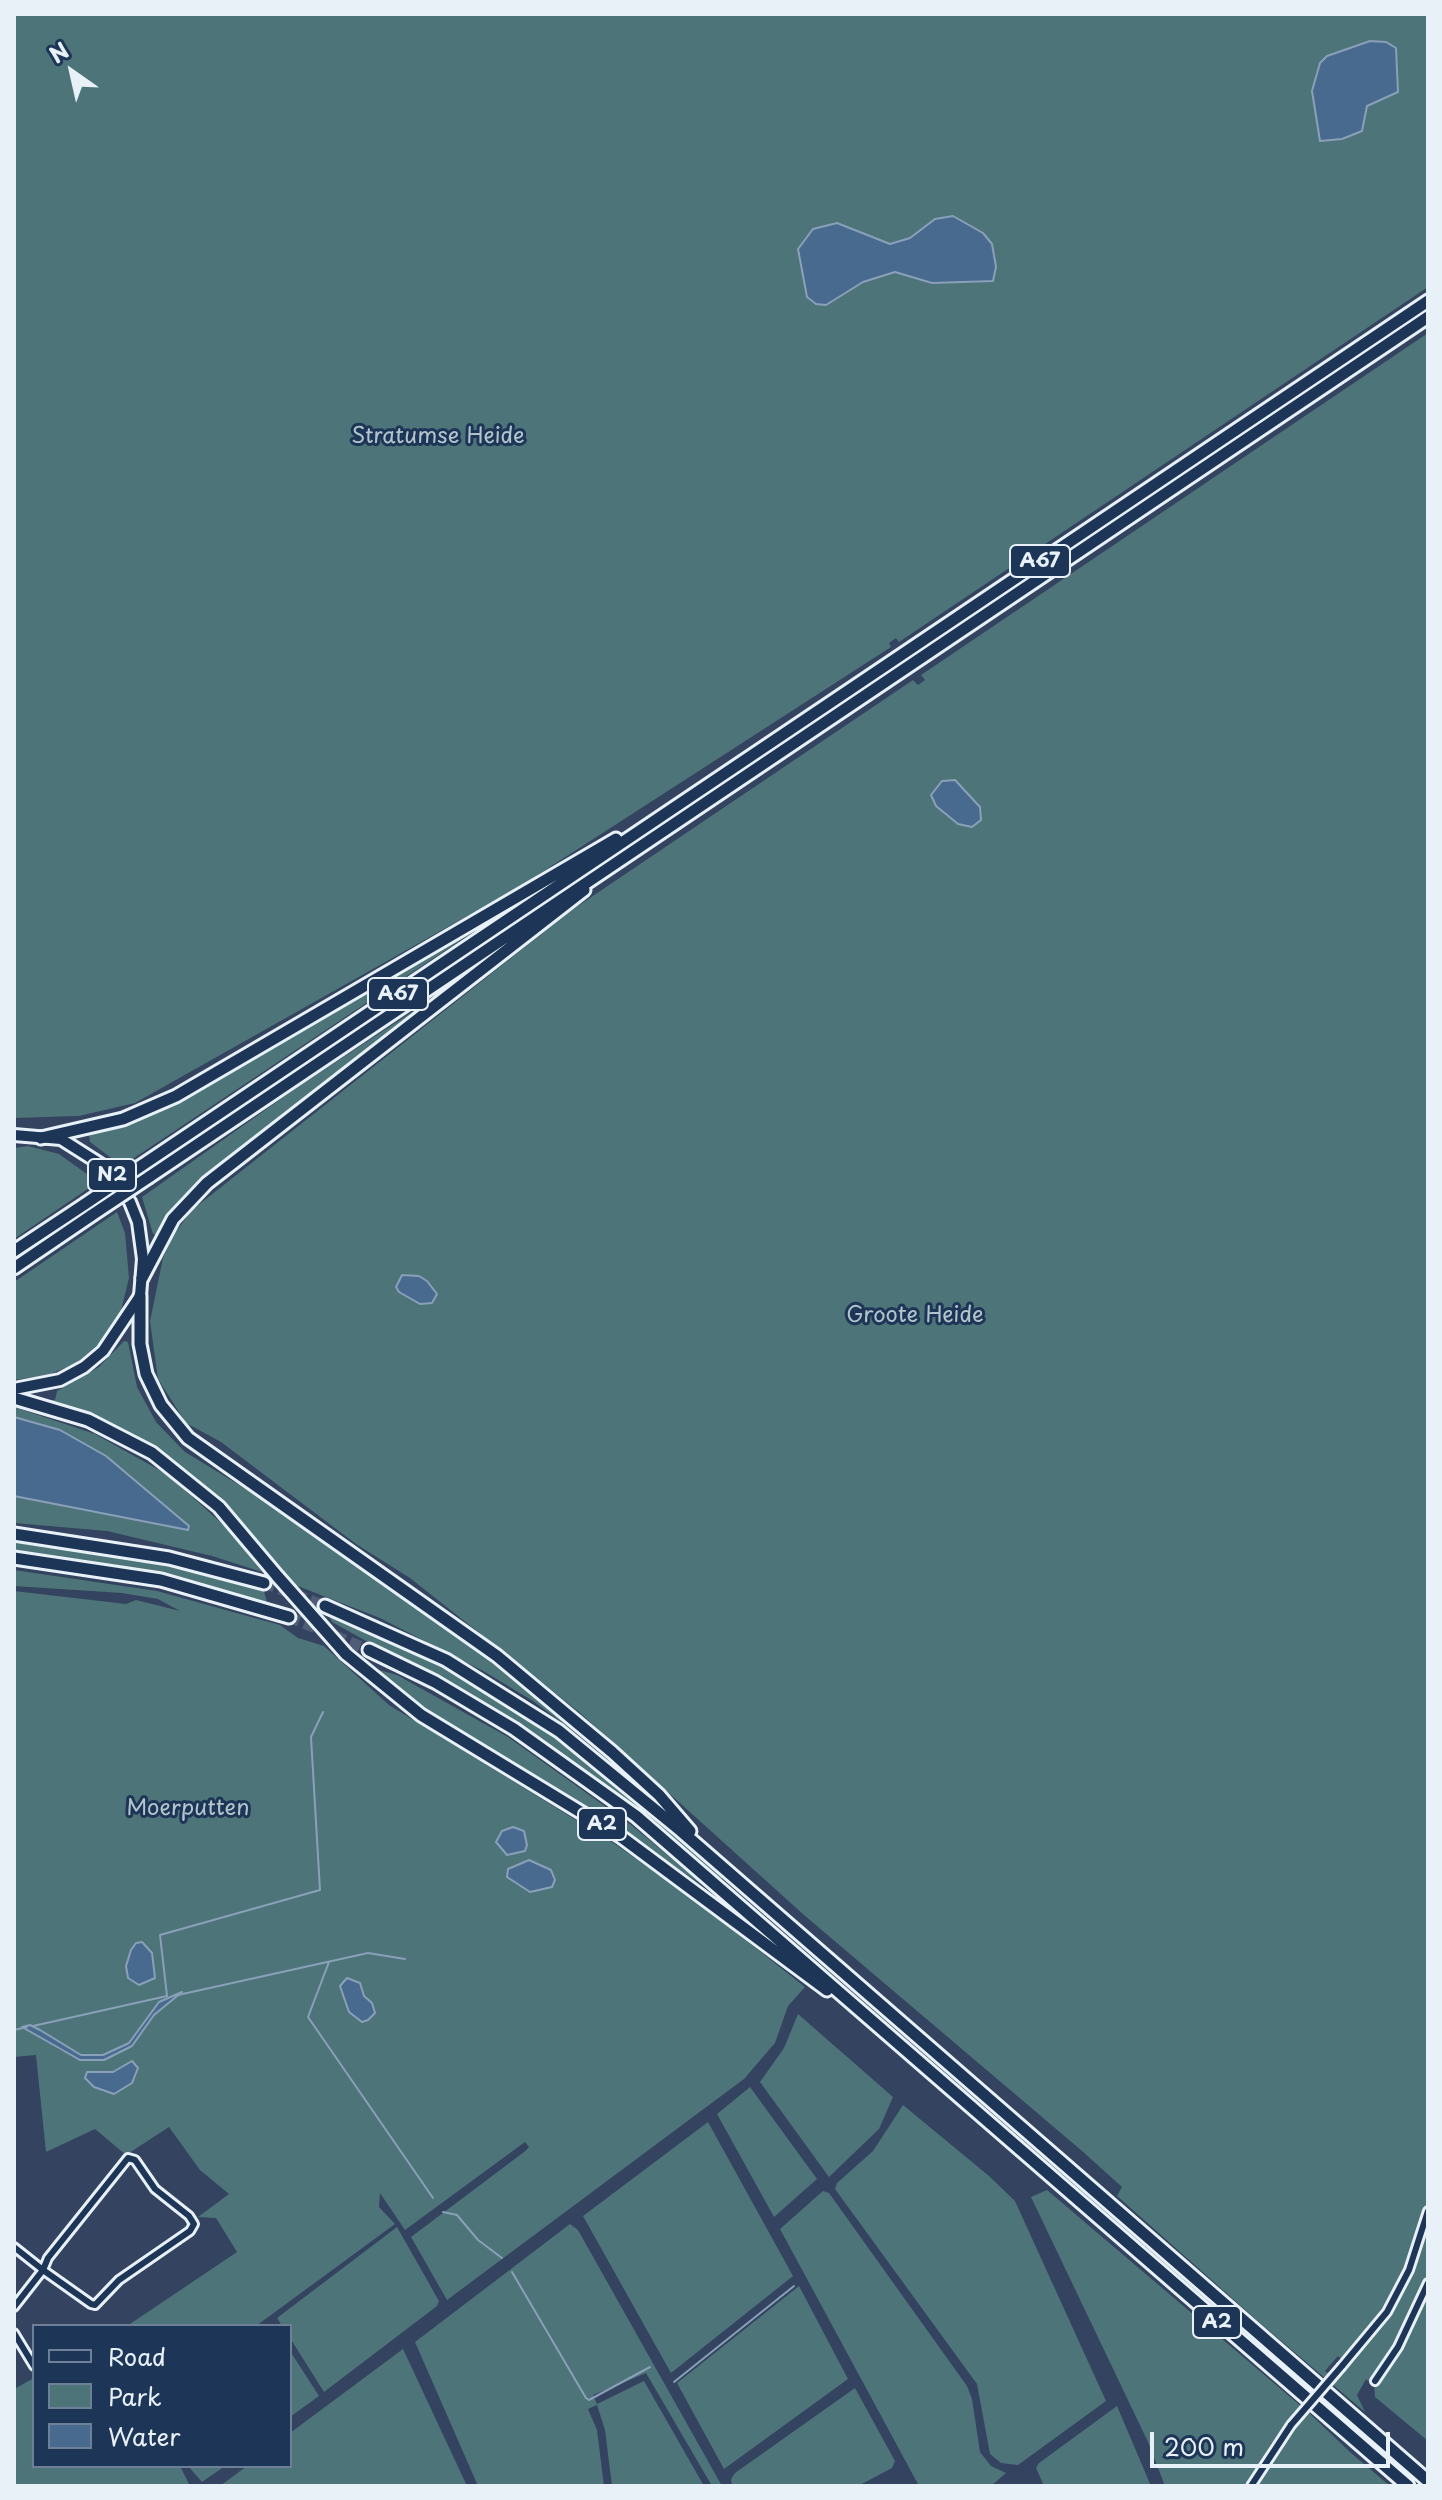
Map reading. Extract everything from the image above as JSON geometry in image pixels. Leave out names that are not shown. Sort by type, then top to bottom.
[{"type":"highway","name":"A67","points":[[14,1251],[1428,301]]},
{"type":"highway","name":"A67","points":[[14,1268],[1428,317]]},
{"type":"highway","name":"A67","points":[[41,1138],[123,1119],[176,1096],[602,846],[653,821]]},
{"type":"highway","name":"A67","points":[[142,1278],[173,1219],[207,1183],[573,903],[599,875]]},
{"type":"highway","name":"N2","points":[[14,1135],[61,1139],[87,1153],[123,1189],[138,1222],[142,1278],[140,1296],[115,1338],[88,1364],[60,1380],[14,1389]]},
{"type":"highway","name":"A2","points":[[140,1296],[140,1344],[146,1374],[161,1405],[188,1438],[429,1604],[541,1690],[659,1795],[716,1862]]},
{"type":"highway","name":"A2","points":[[14,1398],[88,1420],[152,1453],[219,1507],[346,1654],[421,1715],[620,1836],[819,1985],[852,2004]]},
{"type":"highway","points":[[14,1534],[169,1558],[264,1583]]},
{"type":"highway","points":[[14,1558],[68,1563],[161,1580],[289,1617]]},
{"type":"highway","name":"A2","points":[[325,1606],[446,1660],[528,1710],[636,1793],[1428,2481]]},
{"type":"highway","name":"A2","points":[[369,1650],[471,1702],[577,1771],[712,1880],[1408,2486]]},
{"type":"street","points":[[14,2247],[43,2270],[95,2305],[119,2280],[190,2231],[193,2220],[155,2189],[135,2160],[128,2158],[48,2258],[43,2270],[14,2307]]},
{"type":"street","points":[[1251,2486],[1291,2425],[1387,2312],[1409,2270],[1428,2211]]},
{"type":"street","points":[[1375,2381],[1398,2347],[1428,2283]]},
{"type":"street","points":[[14,2333],[32,2363]]},
{"type":"green space","name":"Stratumse Heide","points":[[14,14],[1428,14],[1428,287],[899,642],[896,638],[889,643],[891,647],[522,885],[135,1103],[79,1116],[14,1118]]},
{"type":"green space","name":"Groote Heide","points":[[1428,333],[1428,2441],[1375,2397],[1374,2386],[1366,2379],[1357,2395],[1365,2412],[1117,2196],[1122,2187],[1082,2151],[804,1915],[579,1712],[410,1578],[356,1544],[221,1442],[186,1423],[158,1379],[150,1321],[163,1258],[174,1234],[192,1210],[572,910],[913,680],[918,685],[925,680],[921,675]],"holes":[[[1338,2356],[1348,2365],[1336,2379],[1325,2371]]]},
{"type":"green space","points":[[542,886],[122,1166],[90,1142],[89,1135],[147,1117],[202,1090]]},
{"type":"green space","points":[[480,967],[280,1121],[158,1235],[153,1234],[142,1197],[295,1089]]},
{"type":"green space","points":[[28,1146],[59,1154],[98,1182],[14,1239],[14,1148]]},
{"type":"green space","points":[[117,1212],[125,1233],[129,1278],[120,1315],[102,1341],[75,1364],[48,1375],[14,1380],[14,1282]]},
{"type":"green space","points":[[124,1341],[128,1342],[137,1387],[156,1422],[185,1452],[292,1517],[426,1608],[537,1694],[633,1776],[533,1701],[485,1672],[380,1618],[290,1583],[243,1523],[198,1480],[136,1438],[101,1421],[42,1400],[55,1400],[57,1391],[99,1367]]},
{"type":"green space","points":[[14,1407],[95,1434],[168,1475],[229,1530],[262,1572],[212,1556],[107,1531],[14,1523],[14,1496],[103,1511],[185,1530],[189,1526],[106,1456],[60,1430],[14,1417]]},
{"type":"green space","points":[[14,1540],[168,1563],[263,1587],[267,1603],[123,1566],[14,1553]]},
{"type":"green space","name":"Moerputten","points":[[14,1570],[157,1591],[280,1625],[298,1638],[324,1646],[389,1705],[615,1844],[695,1900],[805,1987],[788,2006],[775,2043],[744,2079],[447,2300],[411,2237],[524,2152],[529,2147],[525,2142],[405,2230],[380,2193],[379,2207],[395,2224],[259,2324],[130,2324],[237,2252],[216,2218],[198,2217],[229,2194],[200,2170],[169,2127],[126,2155],[95,2129],[46,2152],[36,2055],[14,2057],[14,1591],[126,1604],[136,1600],[180,1611],[158,1599],[122,1593],[14,1586]],"holes":[[[179,1993],[154,2015],[132,2046],[104,2060],[62,2051],[24,2028],[30,2025],[81,2055],[103,2055],[129,2043],[159,2002]],[[132,2061],[103,2092],[87,2072],[113,2072]]]},
{"type":"green space","points":[[327,1612],[445,1667],[525,1715],[643,1805],[725,1875],[720,1880],[639,1812],[517,1725],[332,1622]]},
{"type":"green space","points":[[372,1668],[397,1675],[508,1737],[630,1824],[710,1890],[559,1790],[450,1726]]},
{"type":"green space","points":[[798,2014],[893,2097],[879,2129],[829,2177],[760,2082],[784,2048]]},
{"type":"green space","points":[[750,2087],[817,2179],[774,2217],[717,2114]]},
{"type":"green space","points":[[903,2105],[1015,2201],[1106,2401],[1018,2465],[1001,2463],[990,2454],[977,2384],[835,2189],[837,2183],[873,2151]]},
{"type":"green space","points":[[708,2122],[793,2276],[671,2373],[583,2216]]},
{"type":"green space","points":[[1047,2190],[1302,2407],[1271,2444],[1247,2486],[1165,2486],[1148,2442],[1031,2197]]},
{"type":"green space","points":[[823,2191],[829,2193],[967,2386],[980,2452],[991,2466],[1006,2473],[991,2486],[919,2486],[780,2229]]},
{"type":"green space","points":[[570,2224],[578,2230],[722,2486],[712,2486],[646,2373],[593,2395],[597,2404],[644,2381],[704,2486],[612,2486],[605,2430],[597,2405],[588,2409],[597,2430],[604,2486],[478,2486],[415,2342]]},
{"type":"green space","points":[[397,2227],[439,2301],[437,2306],[324,2392],[292,2341],[292,2324],[281,2324],[277,2318]]},
{"type":"green space","points":[[799,2286],[848,2379],[724,2469],[677,2383]]},
{"type":"green space","points":[[403,2349],[467,2486],[220,2486],[244,2468],[292,2468],[292,2432]]},
{"type":"green space","points":[[292,2354],[319,2396],[292,2416]]},
{"type":"green space","points":[[32,2379],[32,2468],[181,2468],[190,2486],[14,2486],[14,2389]]},
{"type":"green space","points":[[855,2388],[895,2461],[892,2468],[858,2486],[732,2486],[731,2479],[735,2473]]},
{"type":"green space","points":[[1117,2406],[1151,2486],[1044,2486],[1036,2468],[1039,2463]]},
{"type":"green space","points":[[1307,2411],[1390,2486],[1254,2486],[1283,2439]]},
{"type":"green space","points":[[190,2468],[222,2468],[202,2482]]},
{"type":"water","points":[[1370,41],[1386,42],[1396,48],[1398,92],[1367,106],[1362,131],[1342,139],[1320,141],[1312,91],[1320,63],[1327,56]]},
{"type":"water","points":[[953,216],[983,233],[992,244],[996,267],[993,281],[932,283],[895,272],[863,282],[826,305],[816,304],[807,297],[798,249],[813,229],[837,223],[890,244],[910,238],[935,219]]},
{"type":"water","points":[[955,780],[980,807],[981,820],[972,827],[958,824],[936,806],[931,795],[942,781]]},
{"type":"water","points":[[402,1275],[419,1276],[427,1281],[437,1294],[432,1303],[420,1304],[399,1292],[396,1287]]},
{"type":"water","points":[[14,1417],[60,1430],[106,1456],[189,1526],[188,1530],[14,1496]]},
{"type":"water","points":[[513,1827],[524,1831],[527,1845],[525,1851],[507,1855],[496,1842],[502,1831]]},
{"type":"water","points":[[529,1860],[551,1870],[555,1880],[552,1887],[530,1892],[507,1877],[508,1869]]},
{"type":"water","points":[[142,1942],[152,1953],[155,1978],[139,1985],[128,1978],[126,1966],[131,1950],[136,1943]]},
{"type":"water","points":[[347,1978],[360,1983],[364,1996],[372,2003],[375,2013],[368,2020],[362,2022],[349,2012],[340,1986]]},
{"type":"water","points":[[182,1992],[154,2015],[132,2046],[104,2060],[80,2060],[22,2027],[30,2025],[81,2055],[103,2055],[129,2043],[159,2002]]},
{"type":"water","points":[[132,2061],[138,2068],[132,2083],[114,2094],[94,2087],[85,2078],[87,2072],[113,2072]]},
{"type":"waterway","points":[[33,2026],[167,1996],[160,1935],[320,1890],[311,1737],[323,1712]]},
{"type":"waterway","points":[[178,1995],[368,1953],[405,1959]]},
{"type":"waterway","points":[[329,1962],[308,2017],[433,2198]]},
{"type":"waterway","points":[[14,2030],[27,2027]]},
{"type":"waterway","points":[[443,2212],[457,2215],[478,2240],[502,2258]]},
{"type":"waterway","points":[[512,2272],[586,2398],[589,2400],[650,2367]]},
{"type":"waterway","points":[[674,2382],[794,2286]]},
{"type":"tunnel","points":[[264,1583],[325,1606]]},
{"type":"tunnel","points":[[289,1617],[369,1650]]}]
